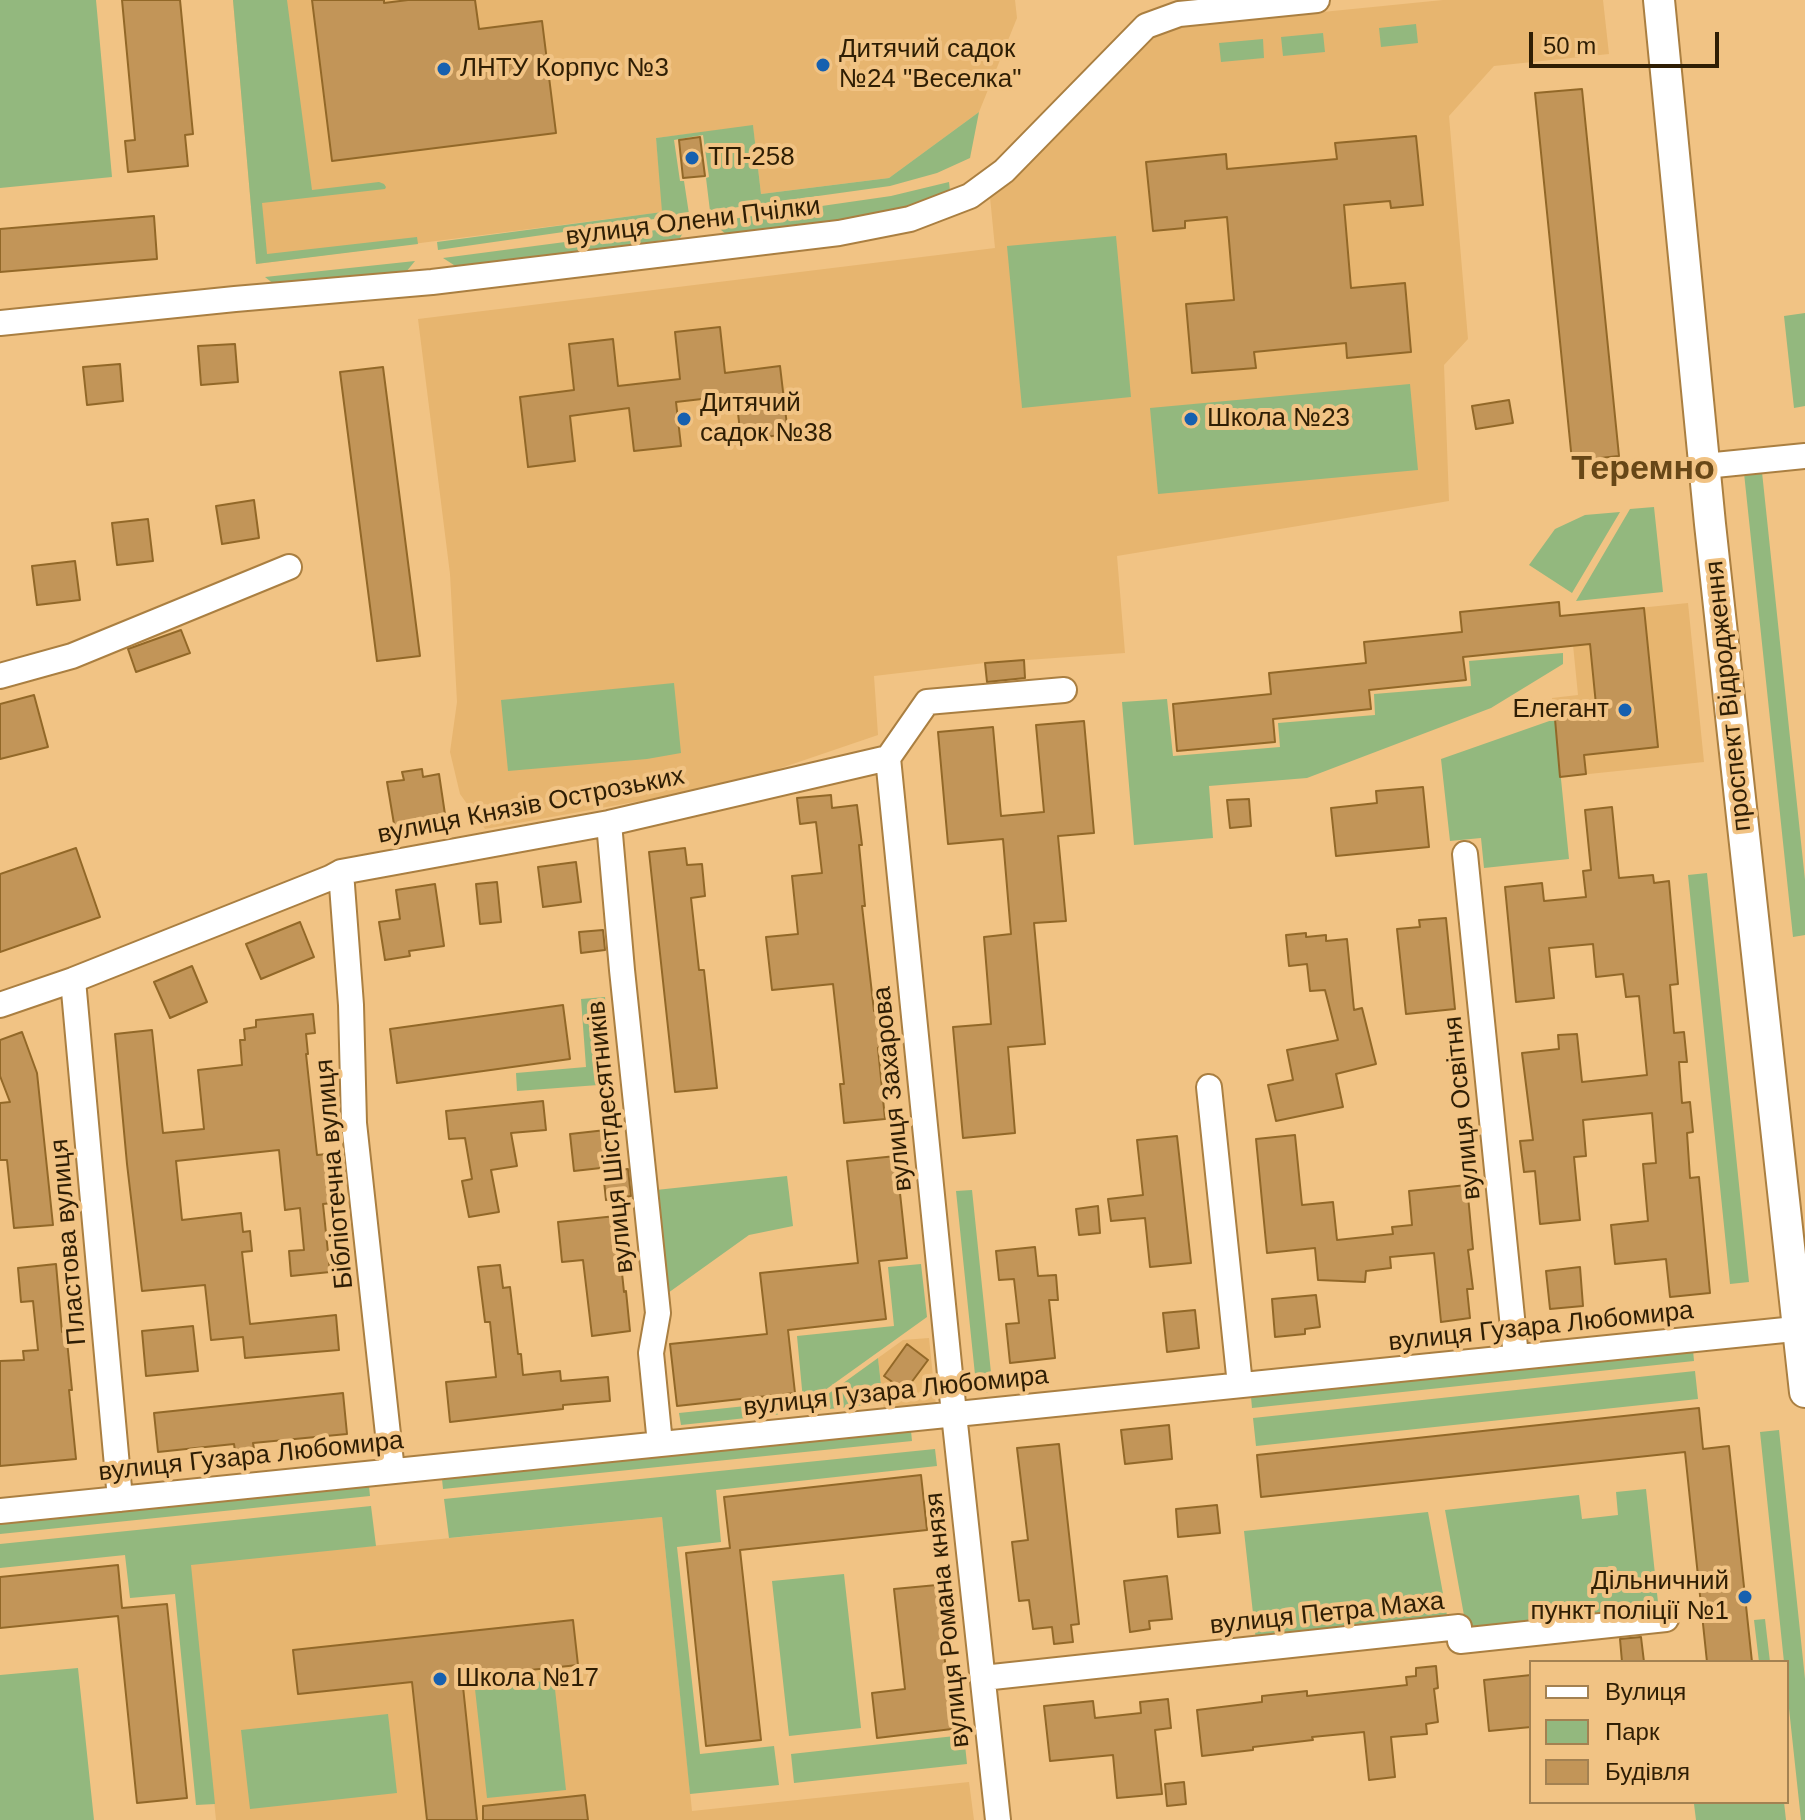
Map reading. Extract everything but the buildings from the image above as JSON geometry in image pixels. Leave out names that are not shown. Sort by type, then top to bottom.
[{"type":"main road","name":"проспект Відродження","points":[[1659,0],[1711,540],[1802,1328],[1805,1392]]},
{"type":"street","name":"вулиця Олени Пчілки","points":[[0,323],[432,282],[839,233],[910,219],[970,196],[1004,171],[1146,26],[1179,14],[1317,0]]},
{"type":"street","points":[[1705,466],[1805,456]]},
{"type":"street","points":[[0,676],[72,656],[289,567]]},
{"type":"street","points":[[888,758],[927,702],[1064,690]]},
{"type":"street","name":"вулиця Князів Острозьких","points":[[0,1005],[73,980],[341,872],[609,823],[888,758]]},
{"type":"street","name":"вулиця Захарова","points":[[888,758],[954,1414]]},
{"type":"street","name":"вулиця Шістдесятників","points":[[609,823],[658,1313],[651,1353],[660,1444]]},
{"type":"street","name":"вулиця Освітня","points":[[1465,854],[1516,1357]]},
{"type":"street","name":"Бібліотечна вулиця","points":[[341,872],[351,1005],[354,1123],[392,1471]]},
{"type":"street","name":"Пластова вулиця","points":[[73,980],[120,1499]]},
{"type":"street","points":[[1209,1087],[1240,1385]]},
{"type":"street","name":"вулиця Гузара Любомира","points":[[0,1511],[1802,1328]]},
{"type":"street","name":"вулиця Романа князя","points":[[954,1414],[998,1820]]},
{"type":"street","name":"вулиця Петра Маха","points":[[983,1678],[1459,1627],[1460,1641],[1666,1619]]},
{"type":"shaded area","name":"ЛНТУ Корпус №3","points":[[233,0],[1015,0],[1017,18],[979,112],[889,178],[761,194],[753,126],[656,138],[663,212],[256,264]]},
{"type":"shaded area","name":"Школа №23","points":[[1443,0],[1603,0],[1609,54],[1494,66],[1449,116],[1468,339],[1444,365],[1449,501],[1117,556],[1125,653],[985,663],[874,676],[878,735],[734,784],[485,829],[460,794],[450,752],[457,702],[450,574],[418,319],[995,248],[990,197],[1012,181],[1153,37],[1182,26]]},
{"type":"shaded area","points":[[1688,603],[1704,762],[1560,777],[1552,698],[1578,695],[1570,615]]},
{"type":"shaded area","points":[[929,1338],[936,1405],[884,1411],[878,1358],[903,1340]]},
{"type":"shaded area","name":"Школа №17","points":[[662,1517],[692,1811],[969,1782],[974,1820],[216,1820],[190,1564]]},
{"type":"green space","points":[[0,0],[96,0],[112,177],[0,188]]},
{"type":"green space","points":[[233,0],[287,0],[312,190],[379,182],[386,187],[262,203],[267,254],[417,237],[418,244],[256,264]]},
{"type":"green space","points":[[1416,24],[1418,43],[1381,47],[1379,28]]},
{"type":"green space","points":[[1323,33],[1325,52],[1283,56],[1281,37]]},
{"type":"green space","points":[[1263,39],[1264,58],[1221,62],[1219,43]]},
{"type":"green space","points":[[979,112],[970,158],[937,173],[890,186],[710,211],[703,135],[674,140],[689,214],[438,250],[437,242],[662,212],[656,138],[753,125],[761,194],[889,178]]},
{"type":"green space","points":[[949,182],[950,191],[893,212],[858,219],[726,234],[711,222],[891,196]]},
{"type":"green space","points":[[687,226],[680,238],[457,267],[443,258]]},
{"type":"green space","points":[[1116,236],[1131,397],[1022,408],[1007,246]]},
{"type":"green space","points":[[415,261],[406,272],[275,285],[265,277]]},
{"type":"green space","points":[[1805,313],[1805,406],[1794,408],[1784,316]]},
{"type":"green space","points":[[1410,384],[1418,470],[1158,494],[1150,408]]},
{"type":"green space","points":[[1762,472],[1805,880],[1805,935],[1793,937],[1744,473]]},
{"type":"green space","points":[[1654,507],[1663,592],[1576,601],[1630,509]]},
{"type":"green space","points":[[1620,512],[1572,593],[1529,565],[1555,529],[1585,515]]},
{"type":"green space","points":[[1563,653],[1563,664],[1491,708],[1307,778],[1209,786],[1213,838],[1134,845],[1122,702],[1167,699],[1173,756],[1280,747],[1278,723],[1375,715],[1374,694],[1471,686],[1469,661]]},
{"type":"green space","points":[[674,683],[681,753],[647,759],[508,771],[501,700]]},
{"type":"green space","points":[[1555,719],[1569,859],[1484,868],[1481,838],[1450,841],[1441,759]]},
{"type":"green space","points":[[1707,873],[1749,1282],[1730,1284],[1688,875]]},
{"type":"green space","points":[[605,997],[612,1084],[517,1091],[516,1073],[586,1067],[581,999]]},
{"type":"green space","points":[[787,1176],[793,1226],[749,1235],[668,1293],[656,1190]]},
{"type":"green space","points":[[972,1190],[993,1392],[977,1394],[956,1191]]},
{"type":"green space","points":[[921,1264],[927,1317],[793,1413],[681,1425],[679,1413],[803,1400],[797,1336],[894,1326],[888,1267]]},
{"type":"green space","points":[[1693,1350],[1694,1361],[1252,1408],[1251,1397]]},
{"type":"green space","points":[[878,1358],[883,1403],[803,1412]]},
{"type":"green space","points":[[1695,1371],[1698,1399],[1256,1446],[1253,1418]]},
{"type":"green space","points":[[1779,1430],[1805,1679],[1805,1820],[1801,1820],[1789,1709],[1789,1660],[1784,1660],[1760,1432]]},
{"type":"green space","points":[[911,1431],[912,1441],[443,1489],[442,1479]]},
{"type":"green space","points":[[935,1449],[937,1466],[716,1490],[721,1542],[677,1547],[700,1754],[774,1746],[779,1785],[690,1794],[662,1517],[449,1538],[444,1499]]},
{"type":"green space","points":[[369,1486],[370,1496],[0,1534],[0,1524]]},
{"type":"green space","points":[[1646,1489],[1659,1612],[1467,1632],[1445,1510],[1579,1495],[1582,1519],[1618,1515],[1616,1492]]},
{"type":"green space","points":[[371,1506],[376,1546],[191,1565],[215,1804],[196,1805],[175,1594],[130,1598],[125,1555],[0,1568],[0,1544]]},
{"type":"green space","points":[[1428,1512],[1448,1621],[1256,1641],[1244,1531]]},
{"type":"green space","points":[[844,1574],[861,1728],[789,1736],[772,1581]]},
{"type":"green space","points":[[1765,1619],[1770,1660],[1759,1660],[1754,1620]]},
{"type":"green space","points":[[78,1668],[94,1820],[0,1820],[0,1675]]},
{"type":"green space","points":[[554,1680],[566,1790],[487,1798],[475,1689]]},
{"type":"green space","points":[[388,1714],[397,1793],[250,1809],[241,1730]]},
{"type":"green space","points":[[964,1735],[967,1764],[794,1783],[791,1754]]},
{"type":"green space","points":[[1694,1804],[1784,1804],[1786,1820],[1696,1820]]},
{"type":"place","name":"Дитячий садок №24 \"Веселка\"","points":[[823,65]]},
{"type":"place","name":"ЛНТУ Корпус №3","points":[[444,69]]},
{"type":"place","name":"ТП-258","points":[[692,158]]},
{"type":"place","name":"Дитячий садок №38","points":[[684,419]]},
{"type":"place","name":"Школа №23","points":[[1191,419]]},
{"type":"place","name":"Елегант","points":[[1625,710]]},
{"type":"place","name":"Дільничний пункт поліції №1","points":[[1745,1597]]},
{"type":"place","name":"Школа №17","points":[[440,1679]]},
{"type":"district","name":"Теремно","points":[[1643,470]]}]
